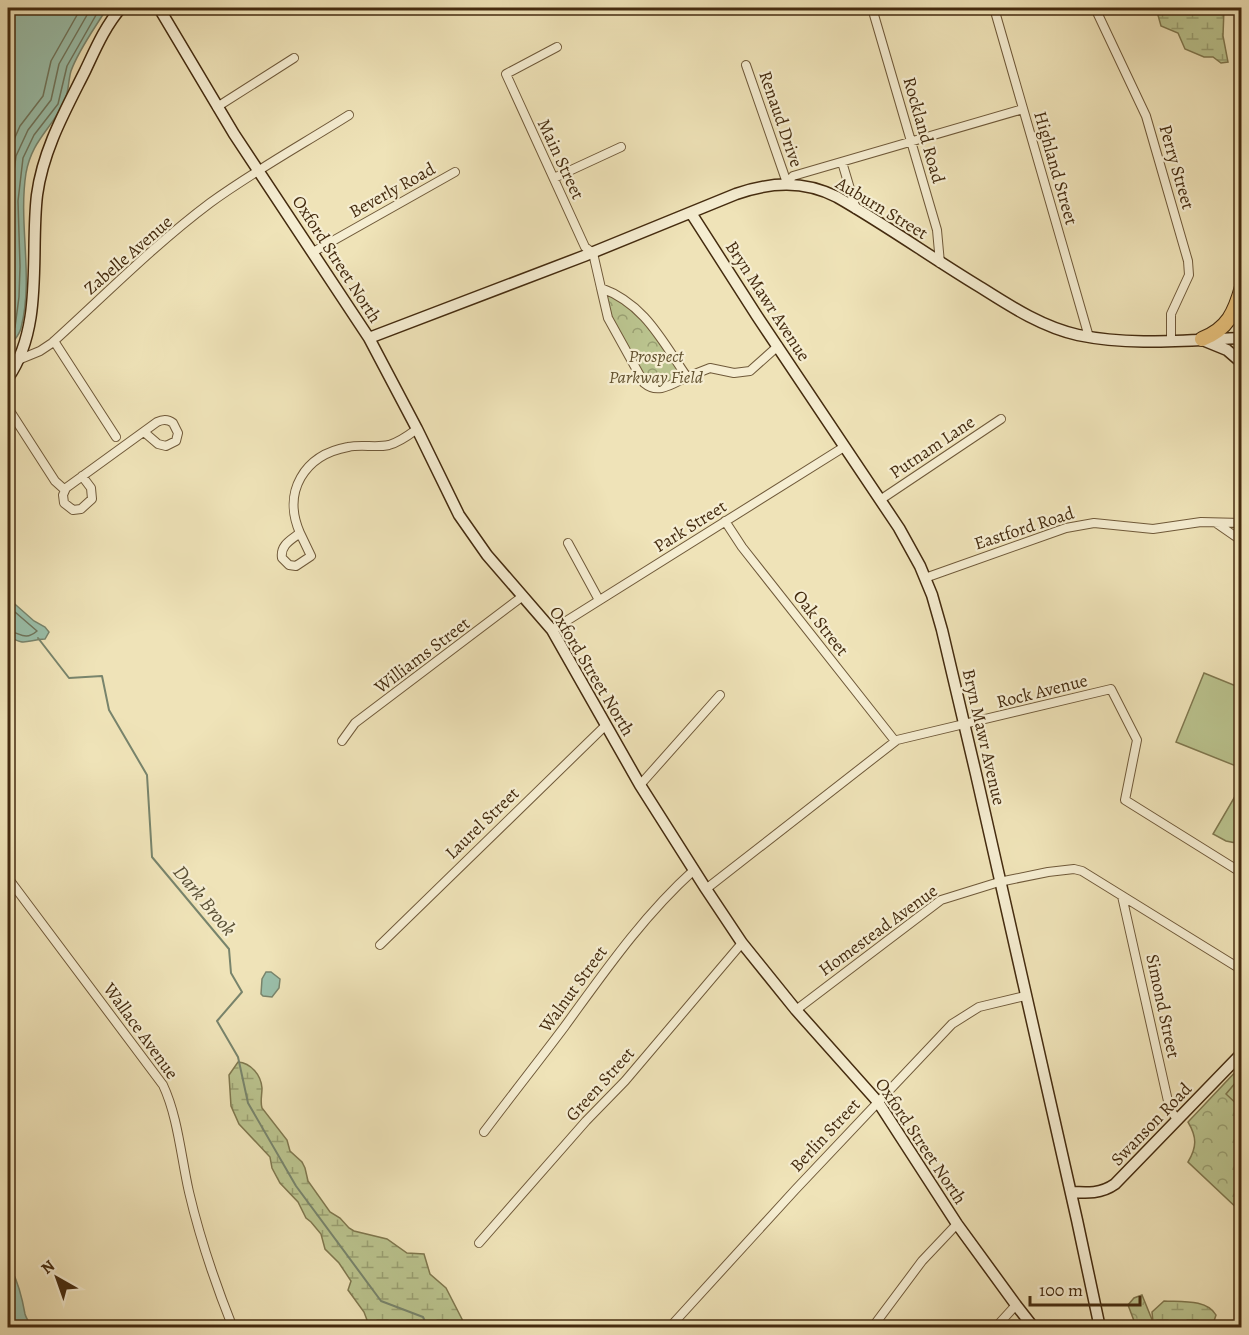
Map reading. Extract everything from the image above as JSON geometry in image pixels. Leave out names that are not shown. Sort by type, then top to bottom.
[{"type":"highway","points":[[1202,339],[1216,333],[1228,321],[1236,306],[1242,286]]},
{"type":"main road","points":[[8,378],[18,360],[31,310],[35,214],[45,155],[103,35],[121,8]]},
{"type":"main road","name":"Oxford Street North","points":[[159,8],[217,107],[369,338],[459,515],[487,555],[552,630],[640,785],[693,870],[742,943],[796,1010],[878,1102],[957,1224],[1034,1328]]},
{"type":"main road","name":"Auburn Street","points":[[369,338],[593,253],[751,189],[787,183],[817,189],[856,209],[940,263],[1033,318],[1060,330],[1089,337],[1134,341],[1242,338]]},
{"type":"main road","name":"Bryn Mawr Avenue","points":[[691,213],[903,535],[926,578],[939,617],[1100,1328]]},
{"type":"main road","points":[[1202,339],[1227,350],[1242,363]]},
{"type":"main road","name":"Swanson Road","points":[[1071,1192],[1095,1192],[1112,1186],[1242,1053]]},
{"type":"street","name":"Rockland Road","points":[[872,8],[937,230],[940,263]]},
{"type":"street","name":"Highland Street","points":[[994,8],[1089,337]]},
{"type":"street","name":"Perry Street","points":[[1095,8],[1146,116],[1188,261],[1188,279],[1171,314],[1172,340]]},
{"type":"street","name":"Main Street","points":[[556,47],[506,74],[585,247],[593,253]]},
{"type":"street","points":[[217,107],[294,58]]},
{"type":"street","name":"Renaud Drive","points":[[746,65],[787,183]]},
{"type":"street","points":[[787,183],[793,176],[1023,109]]},
{"type":"street","name":"Zabelle Avenue","points":[[18,360],[40,351],[54,341],[193,217],[232,188],[349,115]]},
{"type":"street","points":[[554,178],[621,147]]},
{"type":"street","points":[[842,162],[856,209]]},
{"type":"street","name":"Beverly Road","points":[[313,252],[455,172]]},
{"type":"street","points":[[593,253],[608,318],[644,383],[651,388],[659,389],[710,368],[734,373],[750,371],[778,346]]},
{"type":"street","points":[[601,288],[623,297],[638,310],[687,377]]},
{"type":"street","points":[[54,341],[116,437]]},
{"type":"street","points":[[8,408],[55,481],[65,490]]},
{"type":"street","name":"Putnam Lane","points":[[880,500],[1001,419]]},
{"type":"street","points":[[300,533],[293,511],[294,490],[311,464],[345,447],[393,444],[417,429]]},
{"type":"street","points":[[82,476],[92,490],[92,496],[89,503],[78,510],[70,509],[63,501],[65,490],[82,476],[144,432]]},
{"type":"street","name":"Park Street","points":[[552,630],[844,447]]},
{"type":"street","name":"Oak Street","points":[[725,521],[742,547],[895,741]]},
{"type":"street","name":"Eastford Road","points":[[926,578],[1080,525],[1109,523],[1156,529],[1201,522],[1242,523]]},
{"type":"street","points":[[1216,522],[1242,541]]},
{"type":"street","points":[[568,543],[599,600]]},
{"type":"street","name":"Williams Street","points":[[342,741],[355,723],[524,596]]},
{"type":"street","name":"Rock Avenue","points":[[706,889],[895,741],[1112,689],[1137,740],[1125,800],[1242,873]]},
{"type":"street","points":[[640,785],[720,695]]},
{"type":"street","name":"Laurel Street","points":[[380,945],[606,725]]},
{"type":"street","name":"Walnut Street","points":[[484,1132],[540,1060],[611,961],[649,915],[693,870]]},
{"type":"street","name":"Homestead Avenue","points":[[796,1010],[933,904],[949,896],[1047,872],[1078,870],[1242,970]]},
{"type":"street","name":"Wallace Avenue","points":[[8,878],[164,1085],[207,1256],[233,1328]]},
{"type":"street","name":"Simond Street","points":[[1122,896],[1170,1110],[1178,1120]]},
{"type":"street","name":"Green Street","points":[[479,1243],[586,1121],[625,1081],[742,943]]},
{"type":"street","name":"Berlin Street","points":[[669,1328],[878,1102],[960,1017],[979,1007],[1025,996]]},
{"type":"street","points":[[872,1328],[922,1261],[957,1224]]},
{"type":"street","points":[[995,1328],[1016,1305]]},
{"type":"green space","points":[[1156,8],[1224,8],[1223,36],[1228,62],[1221,63],[1213,57],[1204,57],[1185,49],[1178,33],[1161,26]]},
{"type":"green space","name":"Prospect Parkway Field","points":[[601,288],[628,301],[687,377],[672,384],[649,387],[607,315]]},
{"type":"green space","points":[[1204,673],[1241,688],[1241,768],[1176,742]]},
{"type":"green space","points":[[1241,786],[1241,844],[1226,841],[1213,834]]},
{"type":"green space","points":[[238,1062],[251,1067],[257,1074],[262,1088],[262,1108],[287,1140],[290,1151],[302,1162],[308,1181],[330,1212],[354,1231],[387,1239],[407,1253],[424,1254],[430,1274],[446,1288],[463,1321],[471,1327],[370,1328],[364,1312],[348,1290],[351,1281],[339,1263],[325,1249],[321,1234],[306,1218],[298,1202],[280,1183],[272,1168],[270,1157],[239,1124],[231,1106],[229,1075]]},
{"type":"green space","points":[[1241,1066],[1241,1212],[1188,1162],[1195,1142],[1188,1122]]},
{"type":"green space","points":[[1241,1076],[1241,1108],[1226,1094]]},
{"type":"green space","points":[[1142,1295],[1153,1322],[1136,1326],[1128,1305],[1134,1298]]},
{"type":"green space","points":[[1164,1301],[1193,1302],[1206,1306],[1216,1315],[1212,1327],[1157,1327],[1153,1322],[1152,1312]]},
{"type":"water","points":[[8,8],[107,8],[78,55],[71,71],[64,102],[37,143],[29,162],[24,192],[25,309],[20,331],[8,351]]},
{"type":"water","points":[[8,598],[34,621],[45,627],[49,632],[45,639],[22,642],[8,635]]},
{"type":"water","points":[[266,972],[271,972],[280,979],[279,988],[272,997],[261,994],[262,979]]},
{"type":"water","points":[[8,1264],[17,1282],[26,1316],[32,1327],[8,1327]]},
{"type":"waterway","name":"Dark Brook","points":[[38,638],[69,678],[102,676],[109,710],[147,775],[152,857],[229,949],[231,973],[242,992],[217,1021],[238,1057],[248,1103],[296,1186],[381,1301],[423,1317],[428,1328]]}]
